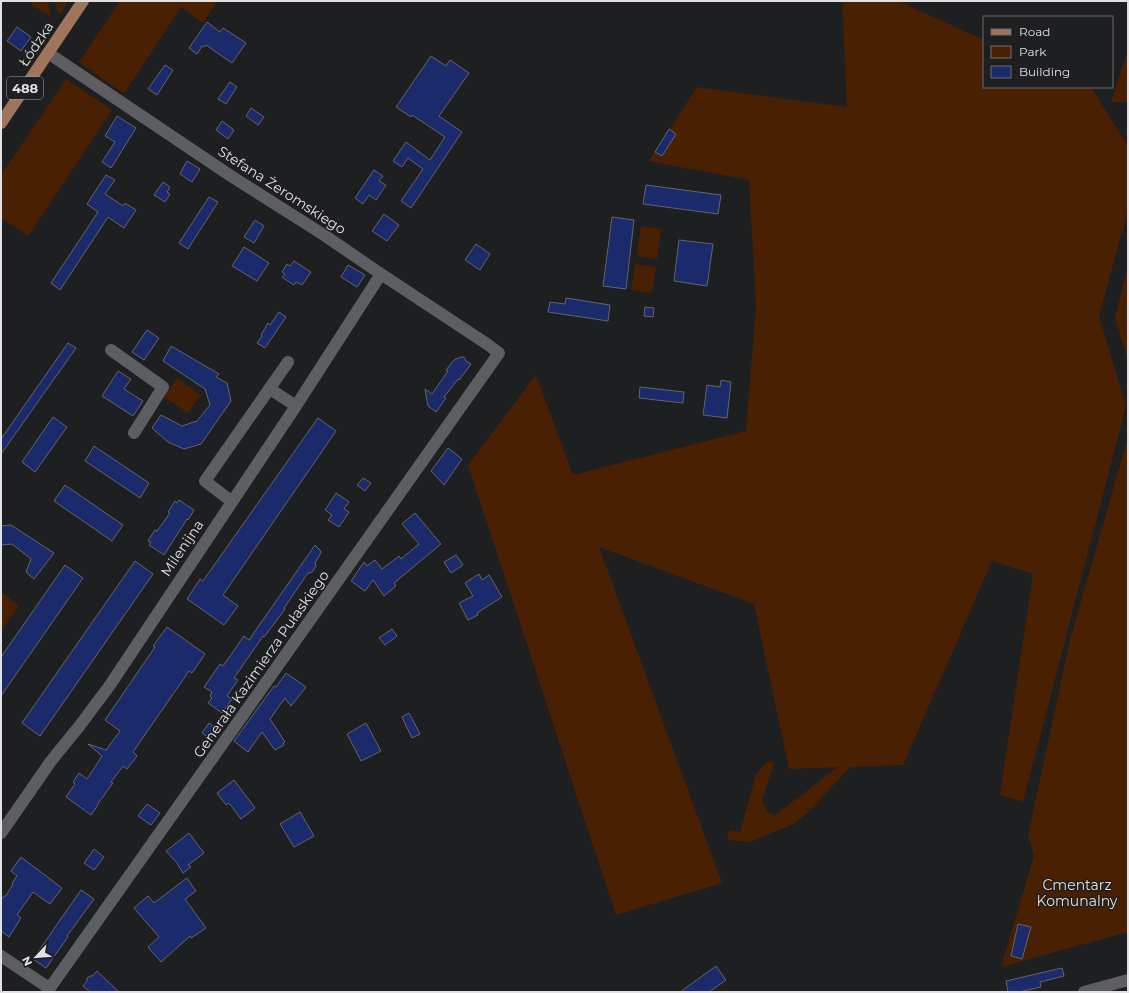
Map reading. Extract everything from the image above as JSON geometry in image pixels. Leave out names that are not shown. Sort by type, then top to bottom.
[{"type":"main road","name":"Łódzka","points":[[1,123],[84,1]]},
{"type":"street","name":"Stefana Żeromskiego","points":[[48,53],[231,176],[324,235],[499,353]]},
{"type":"street","name":"Milenijna","points":[[1,833],[50,761],[81,724],[110,685],[231,501],[296,406],[381,274]]},
{"type":"street","points":[[111,350],[163,387],[134,433]]},
{"type":"street","name":"Generała Kazimierza Pułaskiego","points":[[48,990],[499,353]]},
{"type":"street","points":[[231,501],[205,481],[288,362]]},
{"type":"street","points":[[270,389],[296,406]]},
{"type":"street","points":[[1,956],[48,990]]},
{"type":"street","points":[[1084,992],[1128,980]]},
{"type":"green space","points":[[32,1],[48,1],[51,17],[32,5]]},
{"type":"green space","points":[[55,1],[68,1],[61,14],[57,11]]},
{"type":"green space","points":[[120,1],[218,1],[203,23],[181,7],[124,94],[79,62]]},
{"type":"green space","points":[[842,1],[898,1],[983,40],[983,88],[1089,88],[1093,90],[1128,146],[1128,210],[1099,316],[1126,406],[1023,802],[1000,795],[1033,574],[992,561],[903,765],[850,767],[811,810],[794,824],[749,842],[729,840],[727,833],[731,830],[740,832],[756,774],[768,761],[774,763],[762,800],[767,812],[775,815],[838,767],[789,769],[754,604],[599,547],[722,883],[616,915],[468,465],[536,375],[573,475],[746,431],[756,307],[749,180],[649,161],[697,87],[847,107]]},
{"type":"green space","points":[[1128,50],[1128,102],[1111,102]]},
{"type":"green space","points":[[66,79],[112,110],[28,236],[1,218],[1,175]]},
{"type":"green space","points":[[641,226],[661,229],[657,259],[637,256]]},
{"type":"green space","points":[[635,264],[656,267],[652,293],[631,290]]},
{"type":"green space","points":[[1128,266],[1128,361],[1115,317]]},
{"type":"green space","points":[[177,378],[201,395],[188,413],[164,397]]},
{"type":"green space","name":"Cmentarz Komunalny","points":[[1128,437],[1128,932],[1001,967],[1034,856],[1028,835],[1070,640]]},
{"type":"green space","points":[[3,593],[19,606],[1,631],[1,596]]},
{"type":"building","points":[[207,22],[220,32],[223,28],[246,43],[232,63],[206,45],[204,47],[202,46],[197,54],[189,48]]},
{"type":"building","points":[[17,27],[31,37],[21,51],[7,41]]},
{"type":"building","points":[[431,56],[446,66],[450,60],[469,73],[439,116],[462,132],[411,208],[401,201],[423,169],[408,158],[402,167],[393,161],[406,142],[430,160],[445,137],[412,115],[411,117],[396,107]]},
{"type":"building","points":[[165,65],[173,70],[157,95],[148,89]]},
{"type":"building","points":[[230,82],[237,87],[226,104],[218,99]]},
{"type":"building","points":[[251,108],[264,117],[258,125],[246,116]]},
{"type":"building","points":[[117,116],[136,128],[111,168],[102,162],[115,142],[105,136]]},
{"type":"building","points":[[222,121],[234,130],[228,139],[216,130]]},
{"type":"building","points":[[669,129],[676,134],[662,156],[655,152]]},
{"type":"building","points":[[187,161],[200,169],[192,182],[180,174]]},
{"type":"building","points":[[374,170],[383,176],[379,181],[386,185],[376,200],[369,195],[363,204],[355,198]]},
{"type":"building","points":[[106,175],[115,180],[105,194],[123,206],[125,203],[136,210],[124,228],[108,217],[60,290],[51,283],[98,212],[87,204]]},
{"type":"building","points":[[163,182],[170,187],[167,192],[170,194],[165,202],[154,195]]},
{"type":"building","points":[[646,185],[721,195],[718,214],[643,204]]},
{"type":"building","points":[[209,197],[218,202],[188,249],[179,243]]},
{"type":"building","points":[[384,214],[399,225],[387,241],[372,231]]},
{"type":"building","points":[[612,217],[634,220],[626,289],[603,286]]},
{"type":"building","points":[[255,220],[264,226],[254,243],[244,237]]},
{"type":"building","points":[[679,240],[713,244],[707,286],[674,281]]},
{"type":"building","points":[[476,244],[490,254],[480,270],[465,260]]},
{"type":"building","points":[[244,247],[269,263],[257,281],[232,266]]},
{"type":"building","points":[[294,261],[311,272],[302,285],[296,282],[294,285],[282,277],[285,274],[282,272],[287,264],[290,266]]},
{"type":"building","points":[[348,265],[365,275],[357,287],[341,277]]},
{"type":"building","points":[[566,298],[610,305],[608,321],[548,312],[550,302],[565,304]]},
{"type":"building","points":[[645,307],[654,308],[653,317],[644,316]]},
{"type":"building","points":[[279,312],[286,317],[265,348],[257,343],[268,323],[270,325]]},
{"type":"building","points":[[147,330],[159,338],[144,360],[132,352]]},
{"type":"building","points":[[68,343],[76,348],[1,454],[1,439]]},
{"type":"building","points":[[171,346],[219,374],[216,377],[227,383],[231,401],[201,444],[184,449],[168,442],[152,428],[161,415],[182,426],[197,421],[210,405],[205,389],[163,361]]},
{"type":"building","points":[[464,357],[466,361],[471,364],[444,397],[446,398],[436,412],[428,406],[425,389],[432,394],[448,371],[446,370],[454,360]]},
{"type":"building","points":[[118,371],[131,379],[124,389],[143,401],[133,416],[102,396]]},
{"type":"building","points":[[721,380],[731,382],[727,418],[703,415],[707,385],[720,387]]},
{"type":"building","points":[[640,387],[684,392],[683,403],[639,398]]},
{"type":"building","points":[[53,417],[67,427],[35,472],[22,462]]},
{"type":"building","points":[[318,418],[336,431],[223,595],[238,606],[224,625],[187,599],[200,579],[203,581]]},
{"type":"building","points":[[94,446],[149,483],[140,498],[85,461]]},
{"type":"building","points":[[448,448],[462,459],[444,485],[431,471]]},
{"type":"building","points":[[363,478],[371,483],[365,491],[357,485]]},
{"type":"building","points":[[65,485],[123,525],[112,541],[54,501]]},
{"type":"building","points":[[336,493],[349,502],[344,509],[349,512],[339,527],[328,520],[332,515],[325,510]]},
{"type":"building","points":[[179,500],[194,510],[164,555],[149,545],[151,542],[148,541],[155,530],[157,531],[170,513],[168,512],[175,501],[177,503]]},
{"type":"building","points":[[415,513],[441,544],[394,583],[396,586],[384,596],[373,580],[365,591],[351,581],[364,562],[367,566],[375,560],[382,569],[399,556],[401,559],[419,544],[402,524]]},
{"type":"building","points":[[11,525],[54,553],[34,579],[26,572],[31,559],[12,544],[1,545],[1,526]]},
{"type":"building","points":[[315,545],[321,553],[315,563],[316,566],[312,572],[308,573],[284,608],[285,609],[264,637],[263,636],[234,678],[238,680],[227,696],[232,699],[222,713],[208,703],[212,698],[210,696],[212,692],[204,687],[220,664],[223,666],[244,636],[249,640]]},
{"type":"building","points":[[456,555],[463,565],[451,573],[444,562]]},
{"type":"building","points":[[135,561],[153,574],[40,736],[22,723]]},
{"type":"building","points":[[65,565],[83,578],[1,696],[1,657]]},
{"type":"building","points":[[479,574],[482,580],[489,575],[502,597],[477,613],[478,615],[468,620],[459,603],[473,596],[465,583]]},
{"type":"building","points":[[167,627],[205,654],[192,673],[189,671],[133,752],[137,756],[127,769],[123,766],[111,782],[113,783],[91,815],[66,797],[75,784],[73,782],[79,773],[87,779],[102,756],[88,744],[106,750],[120,731],[105,720]]},
{"type":"building","points":[[392,629],[397,636],[385,645],[379,638]]},
{"type":"building","points":[[286,673],[306,687],[291,706],[285,698],[270,719],[285,742],[283,743],[284,745],[275,750],[262,732],[248,752],[234,741],[274,686],[276,687]]},
{"type":"building","points":[[409,713],[420,734],[412,738],[402,717]]},
{"type":"building","points":[[209,723],[217,729],[210,739],[202,733]]},
{"type":"building","points":[[366,723],[381,751],[361,761],[347,734]]},
{"type":"building","points":[[234,780],[255,808],[241,819],[229,803],[226,805],[217,793]]},
{"type":"building","points":[[147,804],[160,813],[151,825],[138,816]]},
{"type":"building","points":[[300,812],[314,836],[294,847],[280,824]]},
{"type":"building","points":[[189,833],[204,853],[188,865],[191,867],[183,873],[177,863],[166,851]]},
{"type":"building","points":[[94,849],[104,857],[94,870],[84,863]]},
{"type":"building","points":[[21,857],[62,888],[50,904],[33,892],[17,915],[21,918],[9,937],[1,931],[1,900],[4,896],[6,896],[17,876],[11,871]]},
{"type":"building","points":[[187,878],[196,891],[185,899],[206,928],[191,938],[190,936],[161,962],[148,947],[159,937],[134,908],[148,896],[154,903]]},
{"type":"building","points":[[81,890],[94,899],[46,968],[33,959]]},
{"type":"building","points":[[1018,924],[1031,927],[1022,959],[1011,956]]},
{"type":"building","points":[[716,966],[726,980],[709,992],[680,992]]},
{"type":"building","points":[[1062,968],[1064,976],[1040,982],[1041,987],[1019,992],[1008,992],[1006,981]]},
{"type":"building","points":[[97,971],[119,992],[90,992],[83,986],[87,981],[87,978],[92,976]]}]
